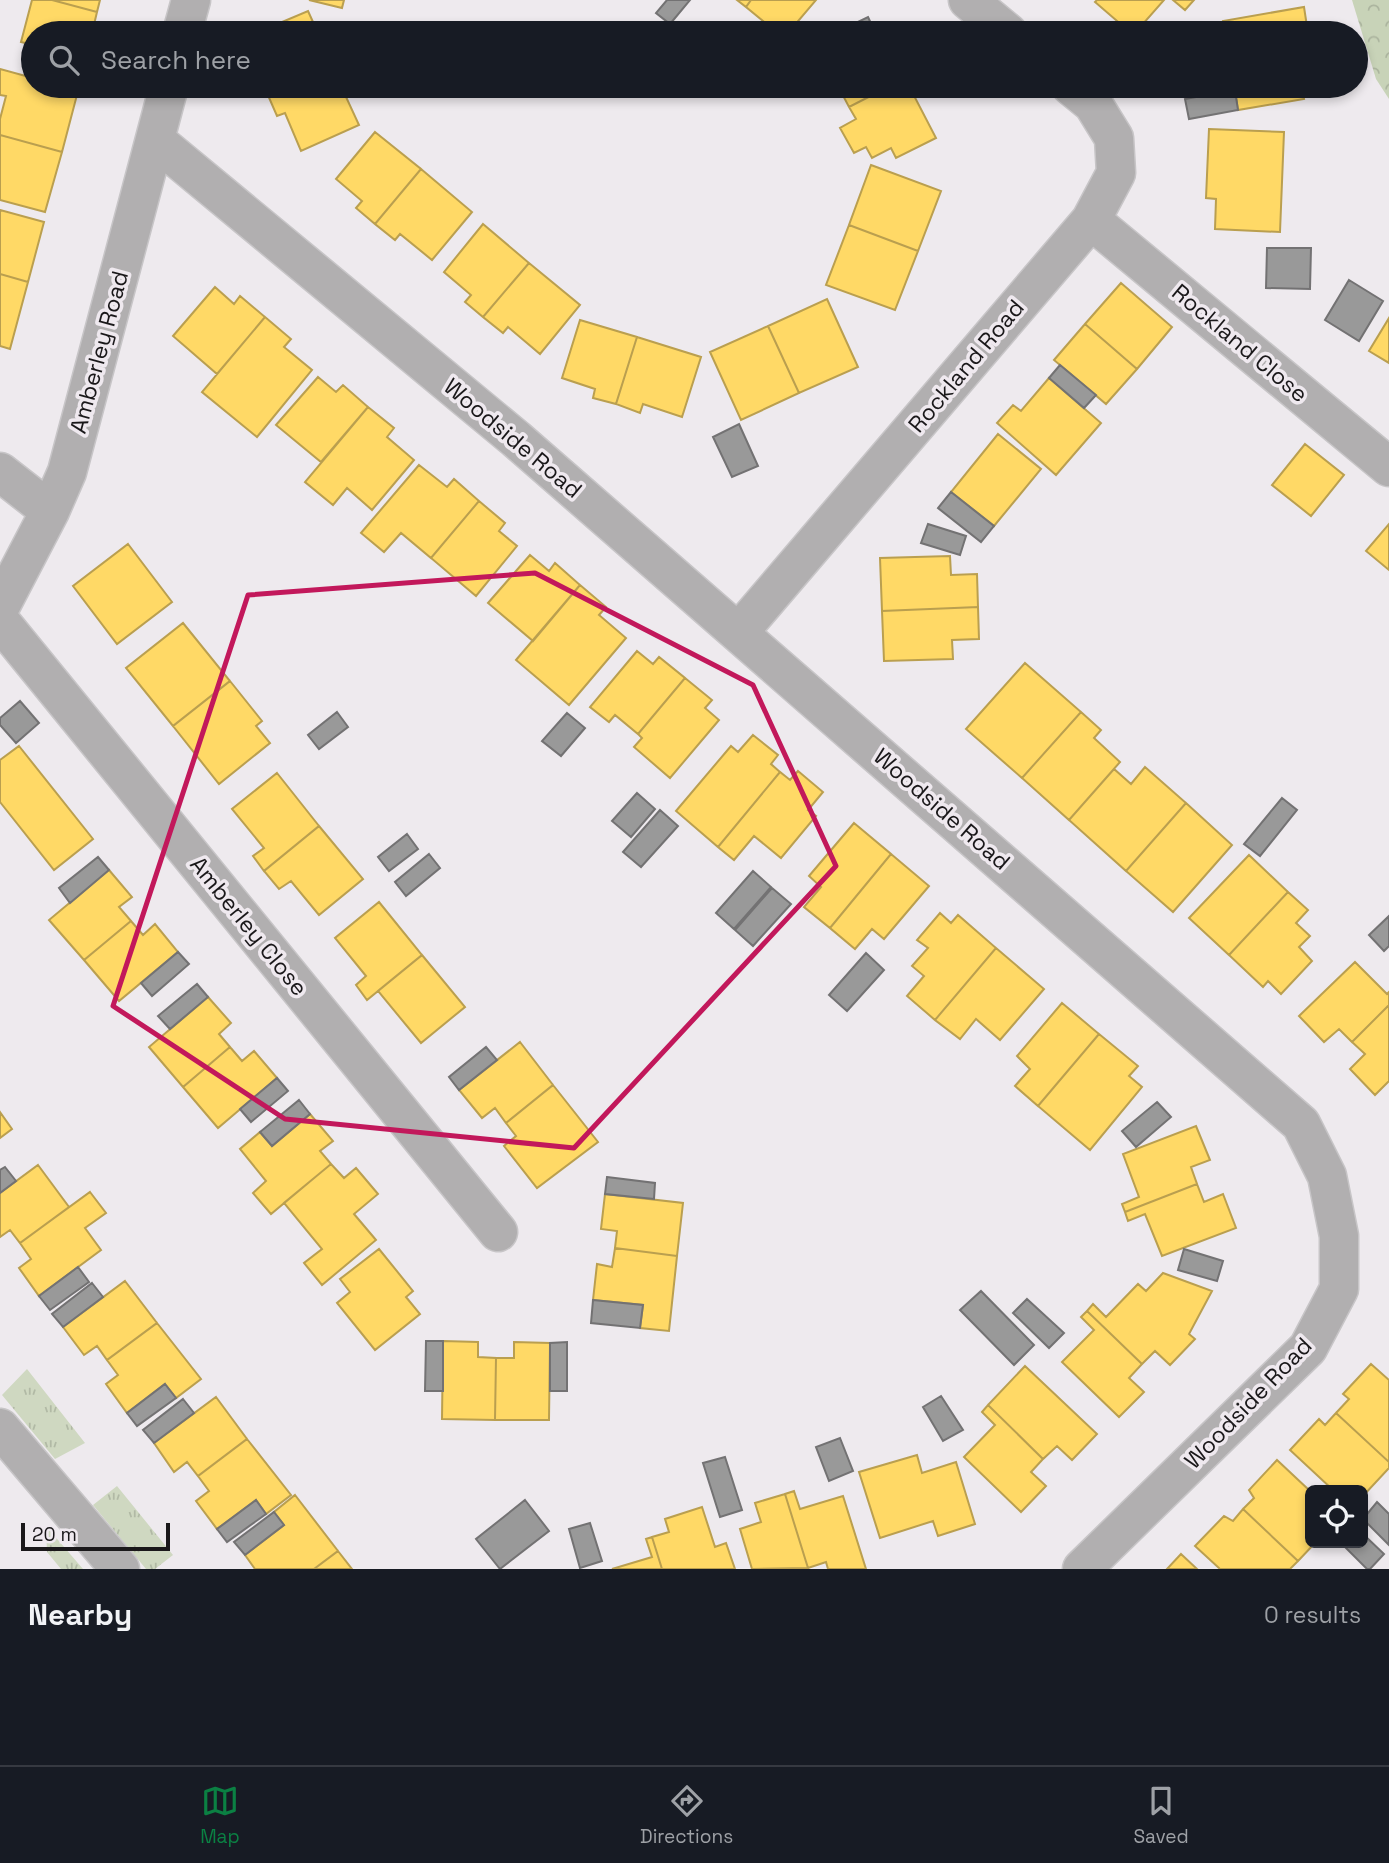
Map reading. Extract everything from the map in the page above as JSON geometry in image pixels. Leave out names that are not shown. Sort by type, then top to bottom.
[{"type":"street","points":[[185,21],[191,0]]},
{"type":"street","points":[[968,0],[993,21]]},
{"type":"street","name":"Amberley Road","points":[[0,607],[50,511],[67,472],[166,98]]},
{"type":"street","name":"Rockland Road","points":[[739,632],[1091,220],[1116,173],[1114,138],[1093,104],[1086,98]]},
{"type":"street","name":"Woodside Road","points":[[156,140],[516,439],[1301,1124],[1327,1176],[1339,1236],[1339,1289],[1308,1348],[1082,1569]]},
{"type":"street","name":"Rockland Close","points":[[1091,220],[1389,467]]},
{"type":"street","points":[[0,472],[50,511]]},
{"type":"street","name":"Amberley Close","points":[[0,621],[498,1232]]},
{"type":"street","points":[[0,1428],[120,1569]]},
{"type":"highlighted area","points":[[535,573],[753,685],[836,866],[574,1148],[285,1119],[113,1006],[248,595]]},
{"type":"green space","points":[[1352,0],[1389,0],[1389,99],[1376,79],[1368,53],[1368,21],[1358,21]]},
{"type":"green space","points":[[27,1369],[85,1443],[55,1459],[2,1395]]},
{"type":"green space","points":[[117,1486],[173,1555],[155,1569],[146,1569],[93,1505]]},
{"type":"green space","points":[[46,1526],[83,1569],[61,1569],[47,1552]]},
{"type":"building: Homes","points":[[32,0],[52,0],[97,12],[95,21],[26,21]]},
{"type":"building: Homes","points":[[52,0],[100,0],[97,12]]},
{"type":"building: Homes","points":[[309,0],[344,0],[342,8]]},
{"type":"building: Homes","points":[[737,0],[751,0],[746,7]]},
{"type":"building: Homes","points":[[751,0],[816,0],[798,21],[763,21],[746,7]]},
{"type":"building: Homes","points":[[1164,0],[1146,21],[1117,21],[1095,2]]},
{"type":"building: Homes","points":[[1173,0],[1194,0],[1185,10]]},
{"type":"building: Homes","points":[[1304,7],[1306,21],[1223,21]]},
{"type":"building: Homes","points":[[308,11],[313,21],[284,21]]},
{"type":"building: Homes","points":[[0,69],[21,75],[21,98],[76,98],[62,152],[0,135],[0,119],[6,96],[0,95]]},
{"type":"building: Homes","points":[[269,98],[347,98],[359,125],[301,151],[285,113],[277,116]]},
{"type":"building: Homes","points":[[844,98],[867,98],[849,107]]},
{"type":"building: Homes","points":[[867,98],[915,98],[936,138],[896,158],[891,148],[872,158],[866,147],[854,153],[840,128],[856,119],[849,107]]},
{"type":"building: Homes","points":[[1236,98],[1304,99],[1238,110]]},
{"type":"building: Homes","points":[[1209,129],[1284,132],[1280,232],[1215,229],[1216,199],[1206,198]]},
{"type":"building: Homes","points":[[375,132],[421,169],[375,224],[356,208],[362,201],[336,179]]},
{"type":"building: Homes","points":[[0,135],[62,152],[45,212],[0,200]]},
{"type":"building: Homes","points":[[871,165],[941,191],[918,251],[849,225]]},
{"type":"building: Homes","points":[[421,169],[472,212],[432,260],[400,234],[395,240],[375,224]]},
{"type":"building: Homes","points":[[0,210],[44,222],[28,282],[0,274]]},
{"type":"building: Homes","points":[[483,224],[529,263],[483,317],[465,302],[471,295],[444,272]]},
{"type":"building: Homes","points":[[849,225],[918,251],[895,310],[826,285]]},
{"type":"building: Homes","points":[[529,263],[580,305],[540,354],[508,327],[503,333],[483,317]]},
{"type":"building: Homes","points":[[0,274],[28,282],[10,349],[0,346]]},
{"type":"building: Homes","points":[[1121,283],[1172,327],[1137,369],[1085,324]]},
{"type":"building: Homes","points":[[215,287],[234,304],[240,296],[265,317],[217,374],[173,336]]},
{"type":"building: Homes","points":[[827,299],[858,367],[799,393],[768,326]]},
{"type":"building: Homes","points":[[265,317],[291,339],[284,347],[312,370],[257,437],[202,392]]},
{"type":"building: Homes","points":[[1389,318],[1389,363],[1369,351]]},
{"type":"building: Homes","points":[[580,320],[637,337],[616,404],[593,398],[595,389],[562,378]]},
{"type":"building: Homes","points":[[1085,324],[1137,369],[1106,404],[1054,360]]},
{"type":"building: Homes","points":[[768,326],[799,393],[741,420],[710,352]]},
{"type":"building: Homes","points":[[637,337],[701,357],[682,417],[643,404],[640,413],[616,404]]},
{"type":"building: Homes","points":[[318,377],[336,392],[343,385],[368,407],[321,462],[276,425]]},
{"type":"building: Homes","points":[[1049,378],[1101,423],[1056,475],[997,423],[1013,405],[1021,411]]},
{"type":"building: Homes","points":[[368,407],[394,428],[387,437],[414,460],[372,510],[347,488],[333,505],[305,482]]},
{"type":"building: Homes","points":[[998,434],[1041,469],[994,526],[951,492]]},
{"type":"building: Homes","points":[[1305,444],[1344,475],[1311,516],[1272,485]]},
{"type":"building: Homes","points":[[419,465],[447,487],[454,479],[479,501],[431,558],[401,533],[384,552],[361,533]]},
{"type":"building: Homes","points":[[479,501],[505,523],[499,531],[517,546],[476,596],[431,558]]},
{"type":"building: Homes","points":[[1389,524],[1389,570],[1366,551]]},
{"type":"building: Homes","points":[[128,544],[172,602],[117,644],[73,586]]},
{"type":"building: Homes","points":[[530,555],[549,571],[555,563],[580,585],[533,641],[488,603]]},
{"type":"building: Homes","points":[[950,556],[951,575],[977,574],[978,607],[882,611],[880,558]]},
{"type":"building: Homes","points":[[580,585],[606,607],[599,615],[626,638],[569,705],[516,660]]},
{"type":"building: Homes","points":[[978,607],[979,639],[952,640],[953,659],[884,661],[882,611]]},
{"type":"building: Homes","points":[[183,623],[230,681],[173,726],[126,668]]},
{"type":"building: Homes","points":[[637,651],[653,664],[659,657],[685,678],[638,734],[615,715],[609,722],[590,707]]},
{"type":"building: Homes","points":[[1025,663],[1081,712],[1022,778],[966,729]]},
{"type":"building: Homes","points":[[685,678],[712,700],[705,708],[719,720],[670,778],[634,747],[642,738],[638,734]]},
{"type":"building: Homes","points":[[230,681],[262,721],[256,726],[270,743],[219,784],[173,726]]},
{"type":"building: Homes","points":[[1081,712],[1101,730],[1094,738],[1120,762],[1069,820],[1022,778]]},
{"type":"building: Homes","points":[[753,735],[778,755],[771,764],[780,772],[718,847],[676,811],[731,746],[738,752]]},
{"type":"building: Homes","points":[[19,746],[93,839],[54,870],[0,802],[0,760]]},
{"type":"building: Homes","points":[[1145,767],[1186,803],[1126,871],[1069,820],[1114,769],[1131,784]]},
{"type":"building: Homes","points":[[798,771],[823,792],[808,810],[816,816],[781,858],[754,836],[734,860],[718,847],[780,772],[790,780]]},
{"type":"building: Homes","points":[[277,773],[319,826],[264,871],[253,856],[264,848],[232,809]]},
{"type":"building: Homes","points":[[1186,803],[1232,845],[1173,912],[1126,871]]},
{"type":"building: Homes","points":[[854,823],[891,854],[830,928],[804,907],[821,887],[809,876]]},
{"type":"building: Homes","points":[[319,826],[363,879],[319,915],[291,881],[279,889],[264,871]]},
{"type":"building: Homes","points":[[891,854],[929,886],[884,939],[872,929],[855,949],[830,928]]},
{"type":"building: Homes","points":[[1249,855],[1288,892],[1229,955],[1189,918]]},
{"type":"building: Homes","points":[[109,870],[132,897],[119,907],[131,921],[84,960],[49,920]]},
{"type":"building: Homes","points":[[1288,892],[1308,910],[1296,923],[1310,936],[1299,947],[1312,961],[1281,994],[1268,981],[1263,987],[1229,955]]},
{"type":"building: Homes","points":[[379,902],[422,955],[367,1000],[356,985],[366,976],[335,938]]},
{"type":"building: Homes","points":[[940,913],[951,923],[958,915],[996,948],[935,1020],[907,996],[924,976],[912,966],[928,948],[917,940]]},
{"type":"building: Homes","points":[[131,921],[143,935],[155,924],[178,952],[119,1001],[84,960]]},
{"type":"building: Homes","points":[[996,948],[1044,989],[1000,1040],[976,1019],[960,1039],[935,1020]]},
{"type":"building: Homes","points":[[422,955],[465,1007],[421,1043],[378,991]]},
{"type":"building: Homes","points":[[1355,962],[1387,994],[1389,992],[1389,1005],[1352,1042],[1339,1029],[1324,1042],[1299,1016]]},
{"type":"building: Homes","points":[[208,997],[231,1023],[219,1034],[230,1047],[183,1087],[149,1047]]},
{"type":"building: Homes","points":[[1062,1003],[1099,1034],[1038,1106],[1015,1086],[1030,1069],[1017,1056]]},
{"type":"building: Homes","points":[[1389,1005],[1389,1081],[1375,1095],[1350,1069],[1365,1054],[1352,1042]]},
{"type":"building: Homes","points":[[1099,1034],[1138,1066],[1129,1076],[1142,1087],[1090,1150],[1038,1106]]},
{"type":"building: Homes","points":[[520,1042],[553,1085],[506,1123],[495,1108],[482,1118],[459,1090]]},
{"type":"building: Homes","points":[[230,1047],[242,1061],[254,1051],[277,1078],[218,1128],[183,1087]]},
{"type":"building: Homes","points":[[553,1085],[598,1142],[537,1188],[504,1146],[516,1136],[506,1123]]},
{"type":"building: Homes","points":[[0,1112],[12,1129],[0,1138]]},
{"type":"building: Homes","points":[[310,1114],[333,1141],[320,1151],[331,1164],[271,1214],[253,1193],[266,1181],[240,1149],[260,1132],[272,1146]]},
{"type":"building: Homes","points":[[1196,1126],[1210,1160],[1191,1167],[1197,1184],[1125,1212],[1122,1204],[1139,1197],[1123,1154]]},
{"type":"building: Homes","points":[[331,1164],[344,1178],[356,1168],[378,1194],[354,1214],[376,1240],[322,1285],[304,1263],[322,1249],[284,1203]]},
{"type":"building: Homes","points":[[38,1165],[69,1207],[20,1243],[10,1230],[0,1237],[0,1193]]},
{"type":"building: Homes","points":[[1197,1184],[1204,1202],[1223,1194],[1236,1228],[1162,1256],[1145,1214],[1128,1221],[1125,1212]]},
{"type":"building: Homes","points":[[90,1192],[106,1213],[85,1228],[101,1250],[39,1296],[19,1268],[31,1259],[20,1243]]},
{"type":"building: Homes","points":[[605,1194],[683,1203],[677,1256],[615,1248],[617,1231],[601,1229]]},
{"type":"building: Homes","points":[[615,1248],[677,1256],[669,1331],[640,1328],[643,1305],[593,1300],[597,1264],[612,1267]]},
{"type":"building: Homes","points":[[379,1249],[413,1291],[406,1297],[420,1314],[375,1350],[337,1303],[350,1292],[340,1279]]},
{"type":"building: Homes","points":[[1163,1273],[1212,1291],[1189,1334],[1195,1339],[1170,1365],[1155,1351],[1142,1364],[1087,1311],[1093,1304],[1106,1317],[1138,1284],[1146,1291]]},
{"type":"building: Homes","points":[[125,1281],[157,1323],[107,1360],[97,1346],[84,1355],[63,1327]]},
{"type":"building: Homes","points":[[1087,1311],[1142,1364],[1129,1378],[1144,1392],[1119,1417],[1062,1362],[1094,1330],[1081,1317]]},
{"type":"building: Homes","points":[[157,1323],[201,1379],[176,1398],[165,1384],[127,1413],[106,1384],[118,1375],[107,1360]]},
{"type":"building: Homes","points":[[443,1341],[478,1342],[478,1357],[496,1358],[495,1420],[442,1419]]},
{"type":"building: Homes","points":[[514,1342],[550,1343],[549,1420],[495,1420],[496,1358],[514,1358]]},
{"type":"building: Homes","points":[[1371,1364],[1389,1380],[1389,1462],[1336,1413],[1349,1399],[1343,1394]]},
{"type":"building: Homes","points":[[1025,1366],[1097,1434],[1072,1460],[1057,1446],[1043,1459],[988,1405]]},
{"type":"building: Homes","points":[[216,1397],[247,1439],[198,1476],[187,1462],[174,1472],[154,1443]]},
{"type":"building: Homes","points":[[988,1405],[1043,1459],[1031,1472],[1046,1486],[1021,1512],[964,1457],[995,1425],[982,1412]]},
{"type":"building: Homes","points":[[1336,1413],[1389,1462],[1389,1468],[1368,1491],[1368,1485],[1328,1485],[1290,1450],[1319,1419],[1325,1425]]},
{"type":"building: Homes","points":[[247,1439],[291,1495],[266,1514],[256,1500],[217,1529],[196,1501],[209,1491],[198,1476]]},
{"type":"building: Homes","points":[[917,1455],[922,1473],[956,1462],[975,1524],[938,1536],[933,1521],[880,1538],[859,1472]]},
{"type":"building: Homes","points":[[1277,1460],[1305,1486],[1305,1548],[1310,1548],[1298,1561],[1243,1509],[1254,1498],[1249,1490]]},
{"type":"building: Homes","points":[[794,1491],[800,1509],[843,1496],[866,1569],[828,1569],[826,1562],[808,1568],[785,1494]]},
{"type":"building: Homes","points":[[785,1494],[808,1568],[752,1569],[740,1529],[761,1522],[755,1503]]},
{"type":"building: Homes","points":[[295,1495],[338,1551],[314,1569],[255,1569],[245,1555],[284,1525],[274,1512]]},
{"type":"building: Homes","points":[[702,1507],[715,1547],[726,1543],[735,1569],[662,1569],[652,1537],[669,1532],[665,1519]]},
{"type":"building: Homes","points":[[1243,1509],[1298,1561],[1290,1569],[1220,1569],[1195,1546],[1224,1516],[1233,1521]]},
{"type":"building: Homes","points":[[652,1537],[662,1569],[612,1569],[652,1557],[646,1539]]},
{"type":"building: Homes","points":[[338,1551],[352,1569],[314,1569]]},
{"type":"building: Homes","points":[[1181,1554],[1197,1569],[1167,1569]]},
{"type":"building: Industry","points":[[667,0],[690,0],[672,21],[666,21],[656,13]]},
{"type":"building: Industry","points":[[1236,98],[1238,110],[1189,119],[1185,99]]},
{"type":"building: Industry","points":[[1267,248],[1311,248],[1310,289],[1266,288]]},
{"type":"building: Industry","points":[[1349,280],[1383,301],[1359,341],[1325,320]]},
{"type":"building: Industry","points":[[1060,365],[1096,395],[1084,408],[1049,378]]},
{"type":"building: Industry","points":[[739,424],[758,466],[732,477],[713,437]]},
{"type":"building: Industry","points":[[951,492],[994,526],[981,542],[938,508]]},
{"type":"building: Industry","points":[[928,524],[966,536],[960,555],[921,543]]},
{"type":"building: Industry","points":[[20,701],[39,723],[16,743],[0,725],[0,718]]},
{"type":"building: Industry","points":[[337,712],[348,727],[319,749],[308,735]]},
{"type":"building: Industry","points":[[567,713],[585,728],[561,756],[542,741]]},
{"type":"building: Industry","points":[[637,793],[655,809],[631,837],[612,821]]},
{"type":"building: Industry","points":[[1282,798],[1297,810],[1260,856],[1244,844]]},
{"type":"building: Industry","points":[[660,810],[678,826],[641,867],[623,852]]},
{"type":"building: Industry","points":[[407,834],[418,849],[389,871],[378,857]]},
{"type":"building: Industry","points":[[429,854],[440,868],[406,896],[395,882]]},
{"type":"building: Industry","points":[[98,857],[109,870],[70,903],[59,888]]},
{"type":"building: Industry","points":[[753,871],[771,887],[734,929],[716,913]]},
{"type":"building: Industry","points":[[772,888],[791,904],[753,946],[735,930]]},
{"type":"building: Industry","points":[[1389,916],[1389,946],[1384,951],[1369,935]]},
{"type":"building: Industry","points":[[178,952],[189,964],[152,996],[141,983]]},
{"type":"building: Industry","points":[[866,953],[884,970],[847,1011],[829,995]]},
{"type":"building: Industry","points":[[197,984],[208,997],[170,1029],[158,1016]]},
{"type":"building: Industry","points":[[486,1047],[497,1060],[459,1090],[449,1077]]},
{"type":"building: Industry","points":[[277,1078],[288,1091],[251,1122],[240,1109]]},
{"type":"building: Industry","points":[[299,1100],[310,1114],[272,1146],[260,1132]]},
{"type":"building: Industry","points":[[1157,1102],[1171,1117],[1136,1147],[1122,1131]]},
{"type":"building: Industry","points":[[5,1167],[16,1181],[0,1193],[0,1170]]},
{"type":"building: Industry","points":[[607,1177],[655,1183],[654,1199],[605,1194]]},
{"type":"building: Industry","points":[[1184,1249],[1223,1261],[1217,1281],[1178,1270]]},
{"type":"building: Industry","points":[[78,1267],[89,1282],[50,1310],[39,1296]]},
{"type":"building: Industry","points":[[92,1283],[103,1297],[63,1327],[52,1314]]},
{"type":"building: Industry","points":[[981,1291],[1034,1345],[1014,1365],[960,1310]]},
{"type":"building: Industry","points":[[1027,1299],[1064,1333],[1049,1348],[1013,1313]]},
{"type":"building: Industry","points":[[593,1300],[643,1305],[640,1328],[591,1323]]},
{"type":"building: Industry","points":[[426,1341],[443,1341],[443,1391],[425,1391]]},
{"type":"building: Industry","points":[[567,1342],[567,1391],[550,1391],[550,1343]]},
{"type":"building: Industry","points":[[165,1384],[176,1398],[137,1426],[127,1413]]},
{"type":"building: Industry","points":[[941,1396],[963,1430],[943,1441],[923,1407]]},
{"type":"building: Industry","points":[[183,1399],[194,1413],[154,1443],[143,1430]]},
{"type":"building: Industry","points":[[840,1438],[853,1471],[829,1481],[816,1447]]},
{"type":"building: Industry","points":[[725,1457],[742,1510],[720,1517],[703,1463]]},
{"type":"building: Industry","points":[[256,1500],[266,1514],[227,1542],[217,1529]]},
{"type":"building: Industry","points":[[525,1500],[549,1531],[500,1569],[476,1539]]},
{"type":"building: Industry","points":[[1377,1502],[1389,1514],[1389,1545],[1368,1524],[1368,1513]]},
{"type":"building: Industry","points":[[274,1512],[284,1525],[245,1555],[234,1542]]},
{"type":"building: Industry","points":[[590,1523],[602,1561],[580,1568],[569,1529]]},
{"type":"building: Industry","points":[[1368,1539],[1384,1554],[1367,1569],[1346,1548],[1368,1548]]}]
